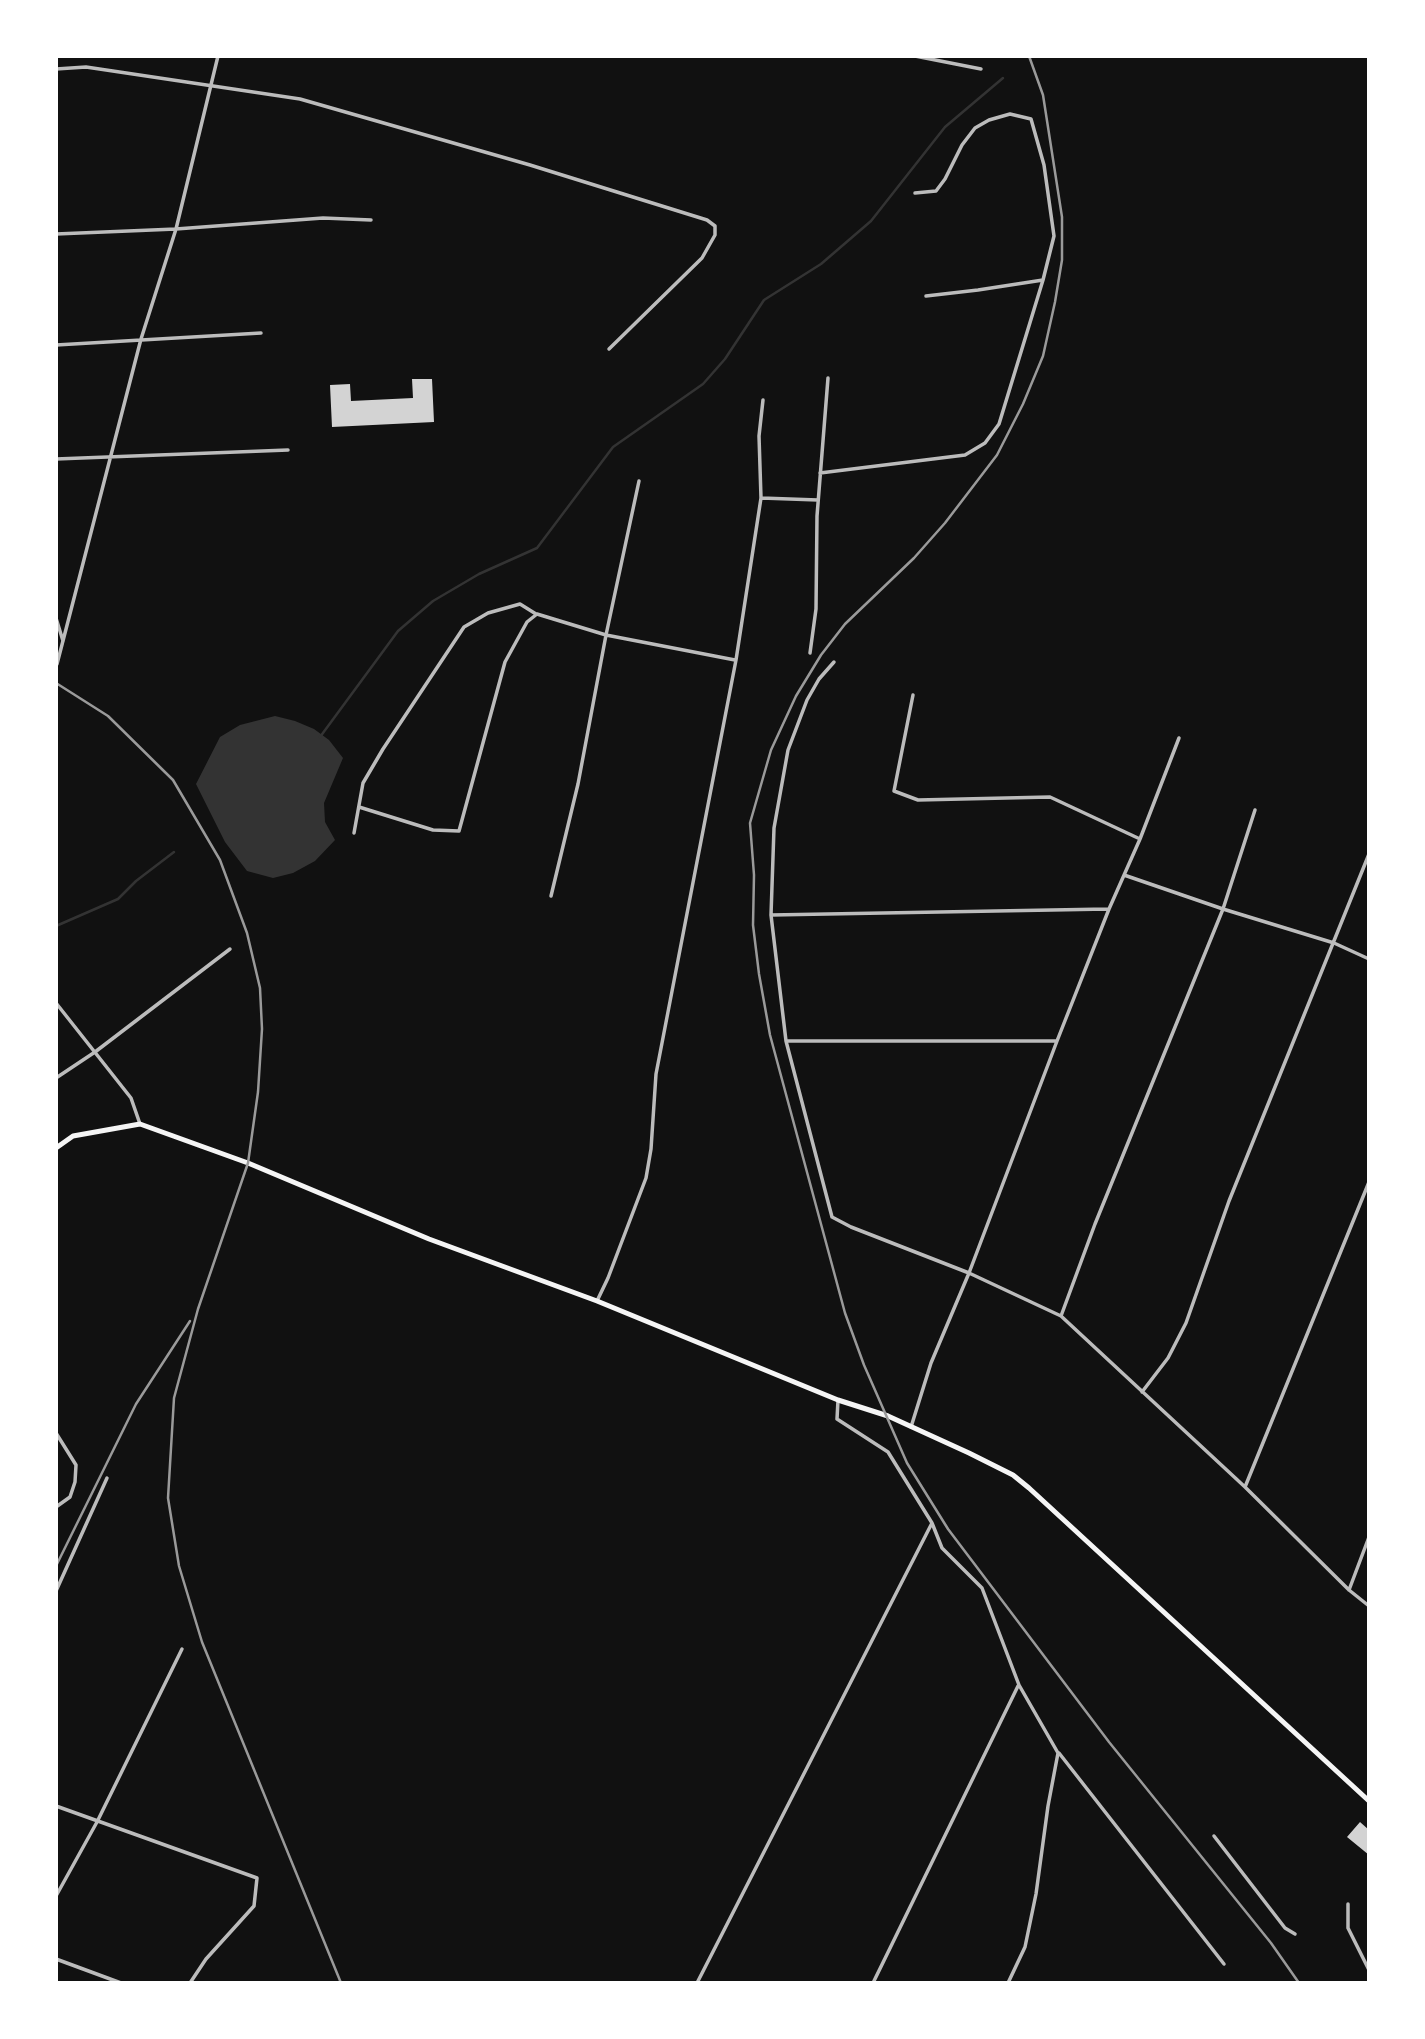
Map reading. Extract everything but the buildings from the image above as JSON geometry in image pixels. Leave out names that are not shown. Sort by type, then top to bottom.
[{"type":"main road","points":[[56,1147],[73,1136],[140,1124],[248,1163],[429,1239],[597,1301],[838,1400],[888,1416],[1013,1475],[1369,1801]]},
{"type":"street","points":[[57,664],[141,339],[176,229],[218,56]]},
{"type":"street","points":[[915,56],[981,69]]},
{"type":"street","points":[[56,69],[86,66],[300,99],[530,165],[707,220],[715,226],[716,235],[702,258],[609,349]]},
{"type":"street","points":[[820,473],[965,455],[985,443],[999,424],[1054,236],[1044,165],[1031,119],[1010,114],[989,120],[975,128],[962,145],[946,179],[936,191],[915,194]]},
{"type":"street","points":[[56,234],[176,229],[323,218],[371,220]]},
{"type":"street","points":[[926,296],[1043,280]]},
{"type":"street","points":[[56,345],[261,333]]},
{"type":"street","points":[[810,653],[816,609],[818,500],[828,378]]},
{"type":"street","points":[[597,1301],[646,1178],[651,1149],[656,1074],[736,660],[761,498],[759,436],[763,400]]},
{"type":"street","points":[[56,459],[288,450]]},
{"type":"street","points":[[551,896],[578,784],[639,481]]},
{"type":"street","points":[[761,498],[818,500]]},
{"type":"street","points":[[354,833],[363,783],[383,749],[464,627],[488,613],[520,604],[537,614],[606,635],[736,660]]},
{"type":"street","points":[[359,807],[433,830],[459,831],[505,662],[527,622],[537,614]]},
{"type":"street","points":[[56,618],[64,643]]},
{"type":"street","points":[[834,662],[819,679],[807,700],[788,750],[775,828],[771,915],[786,1041],[832,1217],[969,1273],[1061,1316],[1369,1606]]},
{"type":"street","points":[[913,695],[894,790],[918,800],[1050,797],[1140,839]]},
{"type":"street","points":[[911,1427],[931,1363],[969,1273],[1057,1041],[1179,738]]},
{"type":"street","points":[[1061,1316],[1095,1224],[1223,909],[1255,810]]},
{"type":"street","points":[[1142,1392],[1168,1358],[1186,1323],[1229,1201],[1369,854]]},
{"type":"street","points":[[1124,875],[1334,943],[1369,959]]},
{"type":"street","points":[[771,915],[1109,909]]},
{"type":"street","points":[[56,1078],[95,1052],[230,949]]},
{"type":"street","points":[[56,1003],[131,1098],[140,1124]]},
{"type":"street","points":[[786,1041],[1057,1041]]},
{"type":"street","points":[[1245,1488],[1369,1181]]},
{"type":"street","points":[[838,1400],[837,1419],[888,1452],[932,1523],[942,1548],[982,1588],[1019,1685],[1058,1753],[1224,1964]]},
{"type":"street","points":[[56,1433],[75,1465],[75,1482],[70,1497],[56,1507]]},
{"type":"street","points":[[56,1591],[107,1478]]},
{"type":"street","points":[[697,1983],[932,1523]]},
{"type":"street","points":[[1349,1590],[1369,1537]]},
{"type":"street","points":[[56,1896],[97,1822],[182,1649]]},
{"type":"street","points":[[873,1983],[1019,1685]]},
{"type":"street","points":[[1008,1983],[1025,1947],[1058,1753]]},
{"type":"street","points":[[56,1807],[257,1878],[254,1906],[206,1959],[190,1983]]},
{"type":"street","points":[[1214,1836],[1285,1928],[1295,1934]]},
{"type":"street","points":[[1348,1904],[1348,1928],[1369,1970]]},
{"type":"street","points":[[56,1959],[121,1983]]},
{"type":"shaded area","points":[[275,716],[314,729],[329,740],[343,758],[324,803],[325,822],[335,840],[315,861],[293,873],[273,878],[247,871],[225,842],[196,784],[220,737],[240,725]]},
{"type":"waterway","points":[[320,737],[398,631],[433,601],[479,574],[537,548],[613,447],[703,384],[725,359],[764,300],[821,264],[871,221],[945,127],[1003,78]]},
{"type":"waterway","points":[[56,926],[118,899],[136,881],[174,852]]},
{"type":"railway","points":[[1029,56],[1043,95],[1062,217],[1062,260],[1043,356],[997,455],[945,523],[914,558],[845,624],[821,655],[796,696],[771,750],[750,823],[754,875],[753,925],[759,974],[770,1035],[845,1313],[864,1365],[907,1463],[948,1529],[1109,1742],[1271,1943],[1299,1983]]},
{"type":"railway","points":[[56,683],[108,716],[173,780],[220,860],[247,933],[260,988],[262,1029],[258,1092],[248,1163],[198,1309],[174,1398],[168,1498],[179,1566],[202,1642],[341,1983]]},
{"type":"railway","points":[[56,1566],[136,1404],[190,1321]]}]
